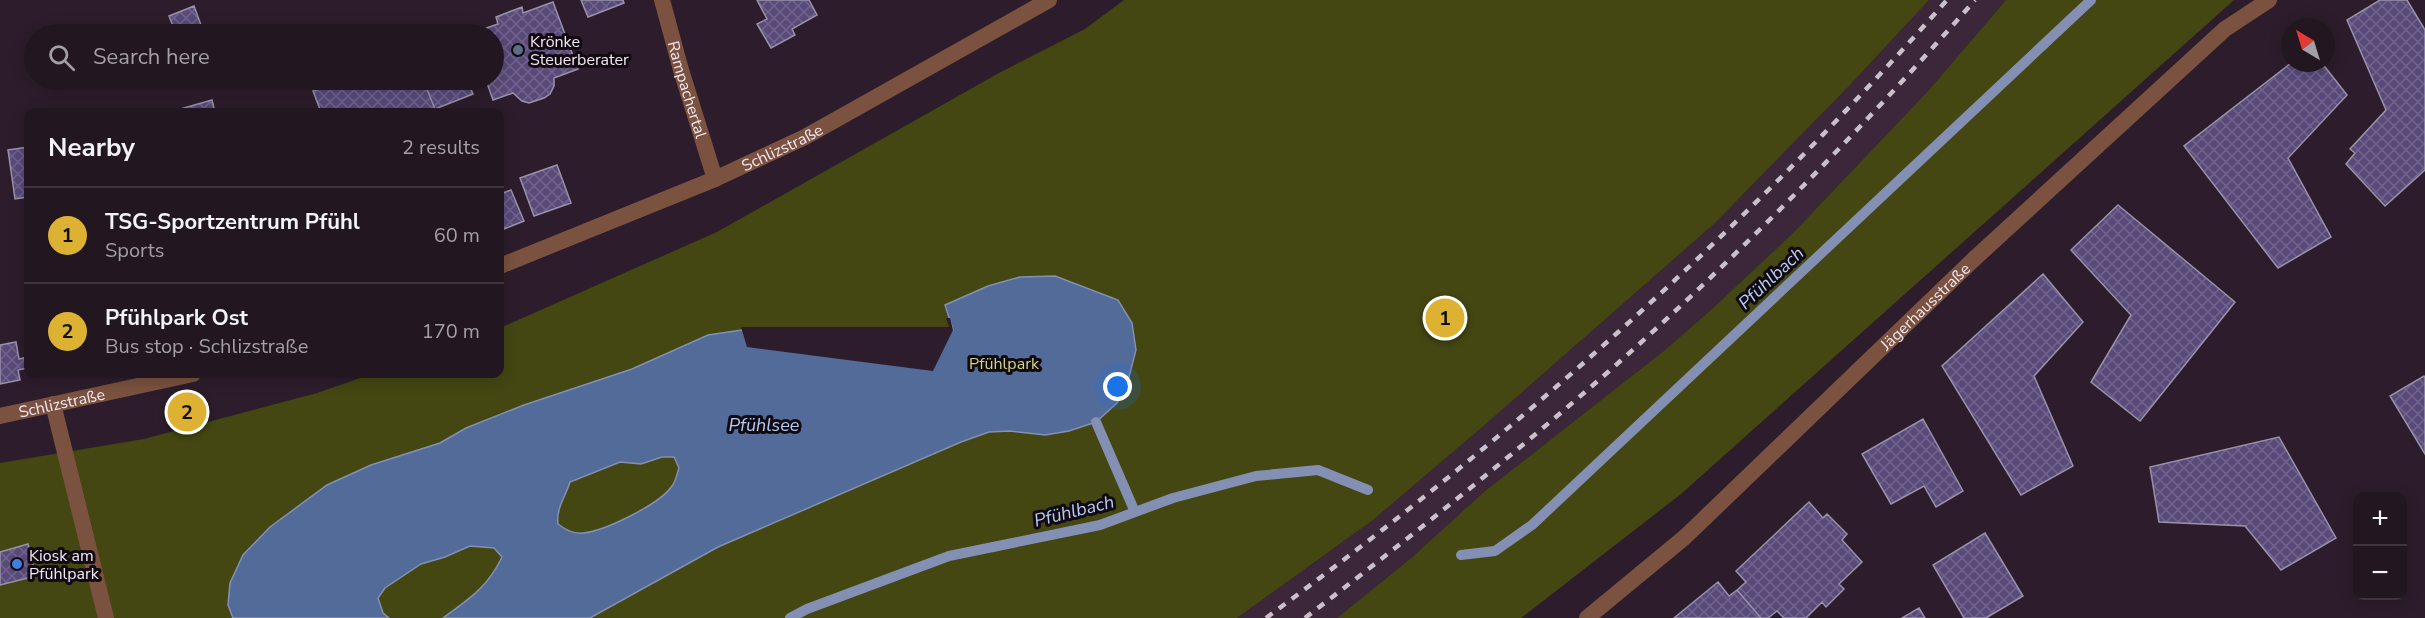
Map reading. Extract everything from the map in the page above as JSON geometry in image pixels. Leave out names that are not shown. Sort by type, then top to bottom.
[{"type":"street","name":"Rampachertal","points":[[662,0],[715,179]]},
{"type":"street","name":"Schlizstraße","points":[[504,264],[715,179],[805,136],[1049,0]]},
{"type":"street","name":"Jägerhausstraße","points":[[1587,618],[1685,537],[1973,260],[2225,29],[2269,0]]},
{"type":"street","name":"Schlizstraße","points":[[0,416],[174,378]]},
{"type":"street","points":[[53,404],[106,618]]},
{"type":"shaded area","points":[[1929,0],[2006,0],[1929,90],[1793,233],[1712,309],[1665,350],[1485,491],[1410,559],[1337,618],[1237,618],[1373,520],[1715,223],[1850,85]]},
{"type":"green space","name":"Pfühlpark","points":[[1124,0],[1929,0],[1850,85],[1715,223],[1373,520],[1237,618],[0,618],[0,463],[144,439],[317,393],[360,378],[504,378],[504,326],[717,232],[999,73],[1085,29]]},
{"type":"green space","points":[[2006,0],[2234,0],[1681,494],[1521,618],[1337,618],[1410,559],[1485,491],[1665,350],[1712,309],[1793,233],[1929,90]]},
{"type":"water","name":"Pfühlsee","points":[[1055,276],[1118,300],[1132,323],[1136,350],[1128,381],[1117,403],[1096,422],[1069,431],[1045,435],[1010,431],[989,432],[961,442],[718,547],[590,618],[443,618],[491,577],[502,557],[494,548],[470,546],[421,564],[385,588],[378,598],[383,613],[389,618],[233,618],[228,605],[230,583],[243,555],[270,527],[327,485],[371,465],[440,443],[466,428],[524,405],[632,369],[708,335],[742,330],[953,330],[945,305],[988,286],[1020,277]],"holes":[[[662,457],[674,457],[679,468],[673,484],[656,501],[631,516],[583,533],[570,531],[558,524],[560,508],[570,482],[620,462],[641,464]]]},
{"type":"pier","points":[[946,318],[950,318],[953,330],[933,371],[747,347],[741,327],[949,327]]},
{"type":"building","points":[[581,0],[623,0],[624,3],[588,17]]},
{"type":"building","points":[[757,0],[809,0],[817,15],[792,29],[795,35],[771,48],[757,24],[767,19]]},
{"type":"building","points":[[2380,0],[2407,0],[2425,30],[2425,170],[2385,206],[2346,164],[2355,153],[2350,149],[2386,110],[2347,20]]},
{"type":"building","points":[[553,2],[578,69],[554,78],[554,86],[550,94],[544,98],[529,103],[522,101],[513,93],[493,100],[490,90],[504,90],[504,24],[498,24],[496,17],[522,7],[523,13]]},
{"type":"building","points":[[194,6],[201,24],[172,24],[169,16]]},
{"type":"building","points":[[2281,71],[2329,72],[2347,95],[2288,158],[2331,237],[2278,268],[2184,146]]},
{"type":"building","points":[[427,90],[435,108],[319,108],[313,91]]},
{"type":"building","points":[[427,90],[471,90],[473,94],[438,108],[435,108]]},
{"type":"building","points":[[212,100],[214,108],[184,108]]},
{"type":"building","points":[[24,148],[24,198],[15,199],[8,150]]},
{"type":"building","points":[[557,165],[571,203],[534,216],[520,178]]},
{"type":"building","points":[[511,190],[524,221],[504,229],[504,193]]},
{"type":"building","points":[[2118,205],[2235,302],[2140,421],[2091,382],[2131,315],[2071,250]]},
{"type":"building","points":[[2043,274],[2083,322],[2034,376],[2073,466],[2021,495],[1942,366]]},
{"type":"building","points":[[16,342],[19,359],[24,358],[24,369],[18,370],[20,380],[0,384],[0,345]]},
{"type":"building","points":[[2424,376],[2425,378],[2425,454],[2390,396]]},
{"type":"building","points":[[1923,419],[1963,491],[1936,507],[1924,486],[1891,504],[1862,454]]},
{"type":"building","points":[[2279,437],[2336,538],[2281,570],[2245,526],[2159,522],[2150,467]]},
{"type":"building","points":[[1809,502],[1823,518],[1827,514],[1847,534],[1842,540],[1862,562],[1839,584],[1844,589],[1826,607],[1822,602],[1806,618],[1784,618],[1777,611],[1768,618],[1761,618],[1737,590],[1746,582],[1736,571]]},
{"type":"building","points":[[1985,533],[2023,596],[1986,618],[1964,618],[1933,565]]},
{"type":"building","name":"Kiosk am Pfühlpark","points":[[28,544],[36,576],[0,585],[0,552]]},
{"type":"building","points":[[1718,582],[1729,596],[1737,590],[1761,618],[1674,618]]},
{"type":"building","points":[[1919,608],[1925,618],[1902,618]]},
{"type":"waterway","name":"Pfühlbach","points":[[1461,555],[1495,551],[1532,525],[2091,0]]},
{"type":"waterway","points":[[1096,422],[1135,512]]},
{"type":"waterway","name":"Pfühlbach","points":[[790,618],[807,609],[949,556],[1100,525],[1173,498],[1256,476],[1318,470],[1368,490]]},
{"type":"railway","points":[[1266,618],[1448,477],[1623,327],[1708,249],[1790,168],[1947,0]]},
{"type":"railway","points":[[1305,618],[1496,467],[1608,372],[1704,284],[1843,145],[1975,0]]},
{"type":"place","name":"Krönke Steuerberater","points":[[518,50]]},
{"type":"place","name":"TSG-Sportzentrum Pfühl","points":[[1445,318]]},
{"type":"place","name":"Pfühlpark Ost","points":[[187,412]]},
{"type":"place","name":"Kiosk am Pfühlpark","points":[[17,564]]}]
